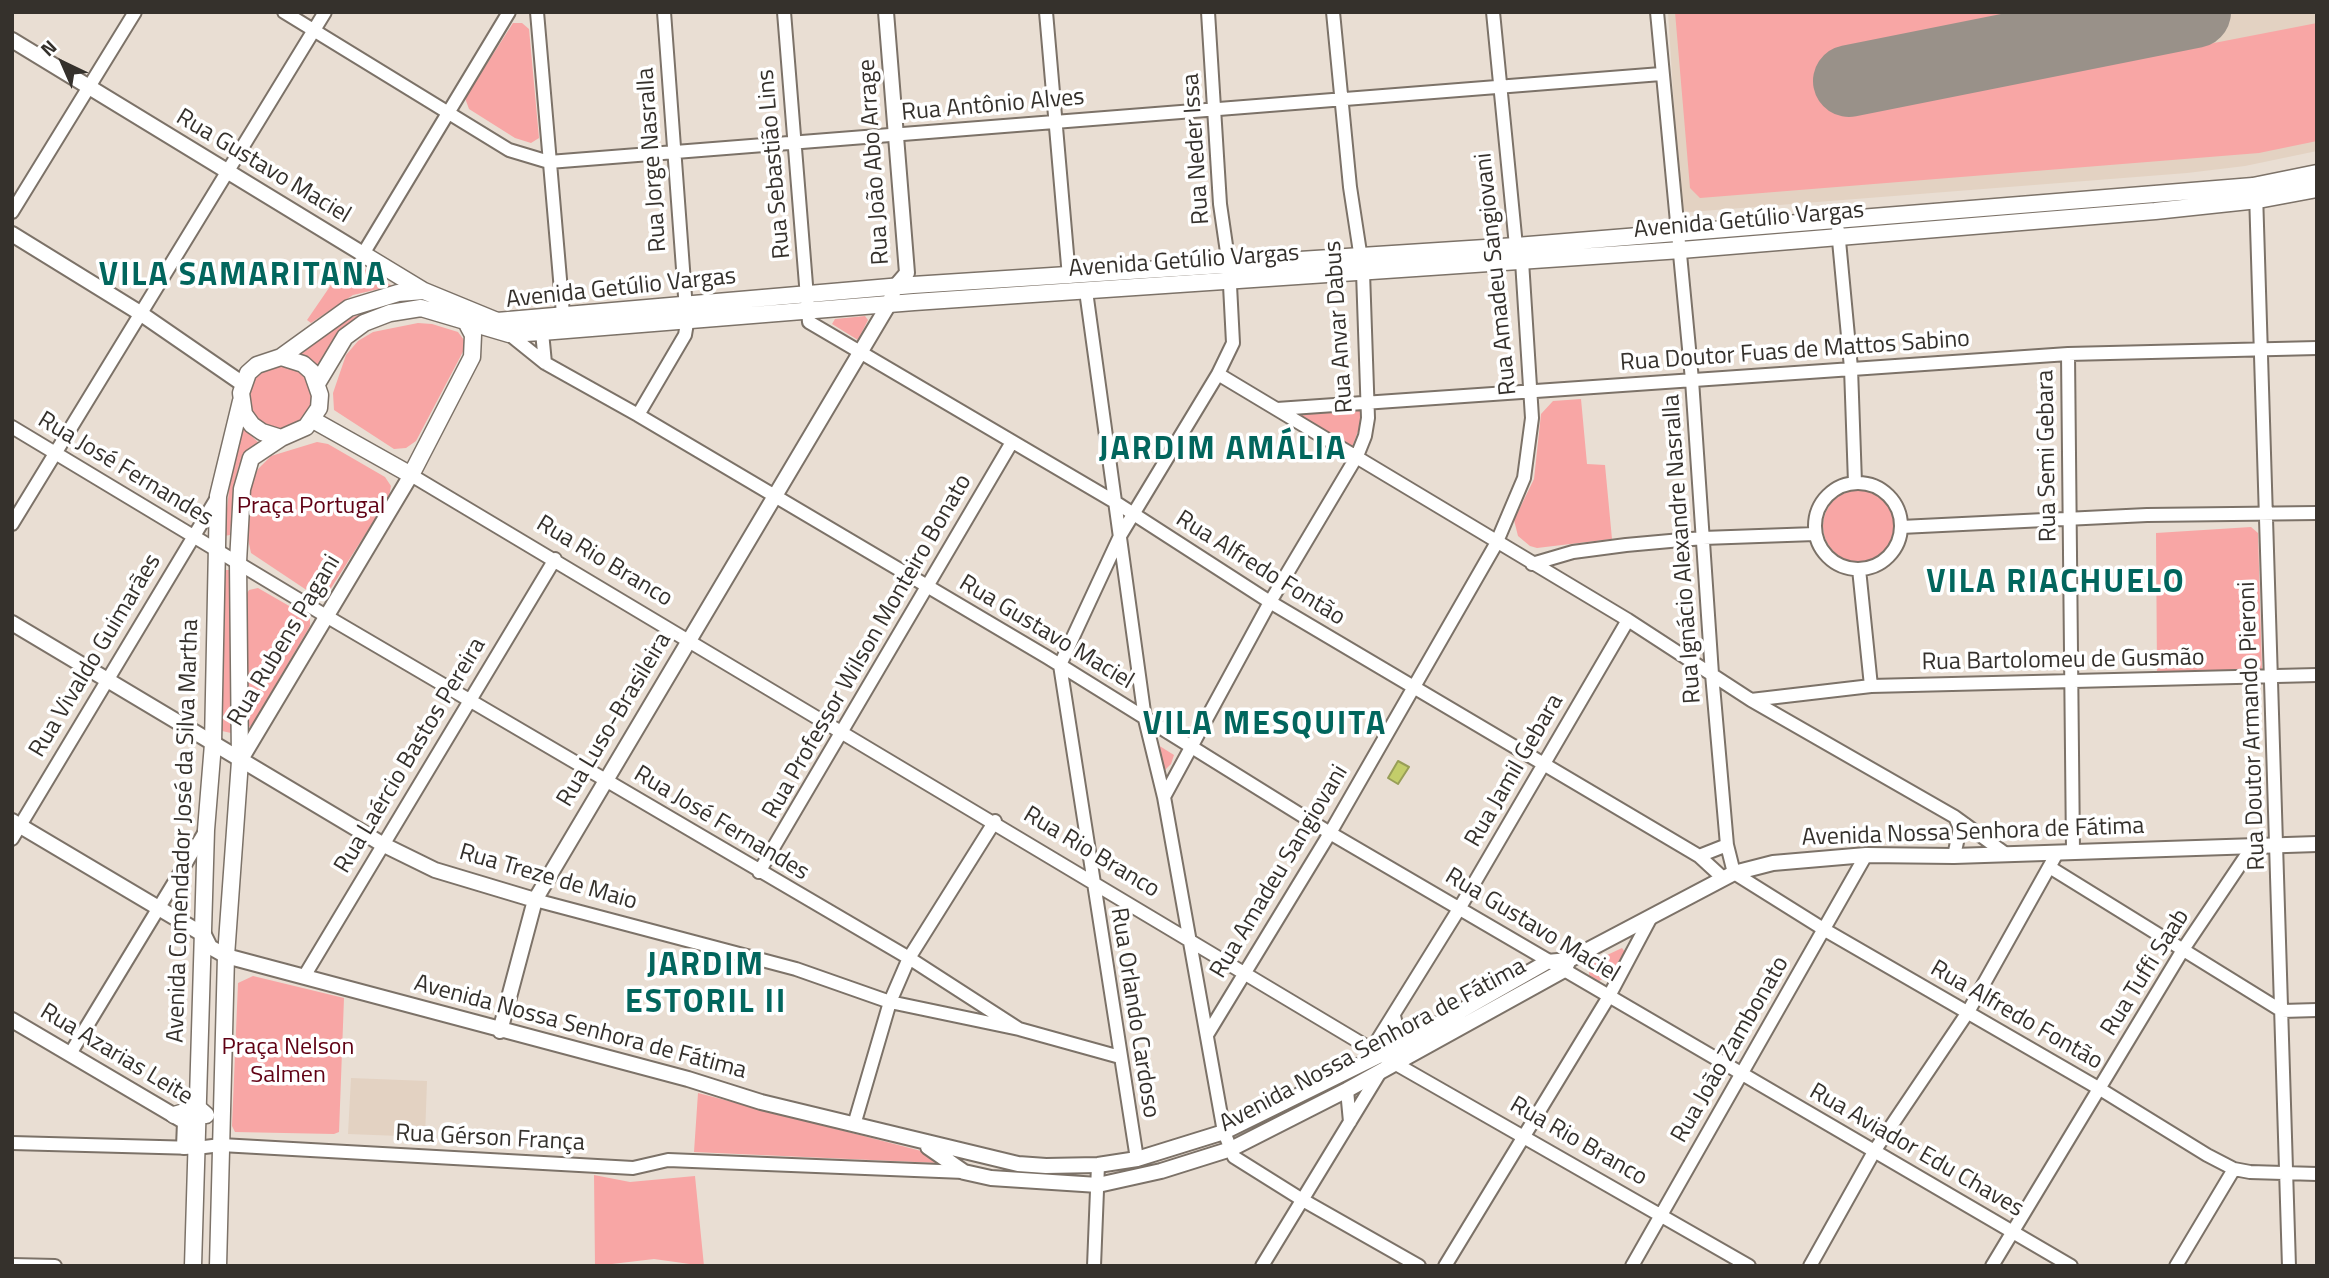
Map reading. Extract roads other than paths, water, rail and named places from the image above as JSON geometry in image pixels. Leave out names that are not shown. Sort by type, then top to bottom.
[{"type":"main road","name":"Avenida Getúlio Vargas","points":[[497,321],[509,334],[687,323],[889,304],[911,287],[1069,277],[1229,274],[1519,254],[1681,250],[2256,193],[2317,173]]},
{"type":"main road","name":"Avenida Getúlio Vargas","points":[[1519,254],[1677,233],[1838,219],[2317,189]]},
{"type":"main road","name":"Rua Gustavo Maciel","points":[[363,254],[424,291],[497,321]]},
{"type":"main road","name":"Avenida Getúlio Vargas","points":[[497,321],[895,287],[1086,291],[1229,274]]},
{"type":"main road","points":[[424,291],[398,293],[349,308],[281,357],[257,365],[242,393],[252,425],[262,432],[281,438],[298,433],[313,420],[319,408],[318,382],[345,337],[364,323],[390,313],[421,308],[509,334]]},
{"type":"main road","name":"Rua Rubens Pagani","points":[[411,475],[472,357],[473,335],[465,320]]},
{"type":"main road","points":[[281,357],[303,364],[318,382]]},
{"type":"main road","name":"Avenida Comendador José da Silva Martha","points":[[193,1266],[190,1148],[185,1122],[198,1108],[206,830],[213,744],[218,496],[242,393]]},
{"type":"main road","points":[[313,420],[411,475]]},
{"type":"main road","name":"Avenida Comendador José da Silva Martha","points":[[218,1266],[221,1087],[232,956],[227,935],[240,761],[238,562],[244,473],[251,458],[281,438]]},
{"type":"main road","points":[[204,935],[215,924],[227,935]]},
{"type":"main road","points":[[197,1088],[221,1087]]},
{"type":"main road","points":[[185,1122],[198,1108],[222,1127]]},
{"type":"street","points":[[12,212],[135,12]]},
{"type":"street","name":"Rua Antônio Alves","points":[[284,12],[509,150],[549,162],[1661,74]]},
{"type":"street","points":[[12,524],[325,12]]},
{"type":"street","points":[[363,254],[509,12]]},
{"type":"street","points":[[537,12],[563,314]]},
{"type":"street","name":"Rua Jorge Nasralla","points":[[664,12],[687,323]]},
{"type":"street","name":"Rua Sebastião Lins","points":[[784,12],[808,311]]},
{"type":"street","name":"Rua João Abo Arrage","points":[[886,12],[911,287]]},
{"type":"street","points":[[1046,12],[1069,277]]},
{"type":"street","name":"Rua Neder Issa","points":[[1060,665],[1120,536],[1218,374],[1233,343],[1229,274],[1220,204],[1208,12]]},
{"type":"street","name":"Rua Anvar Dabus","points":[[1164,797],[1270,602],[1357,456],[1365,436],[1368,401],[1361,265],[1334,12]]},
{"type":"street","name":"Rua Amadeu Sangiovani","points":[[1207,1034],[1330,833],[1496,544],[1524,478],[1532,418],[1519,254],[1493,12]]},
{"type":"street","name":"Rua Ignácio Alexandre Nasralla","points":[[1657,12],[1692,380],[1729,876]]},
{"type":"street","name":"Rua Gustavo Maciel","points":[[12,40],[363,254]]},
{"type":"street","name":"Rua Doutor Armando Pieroni","points":[[2256,193],[2270,677],[2278,845],[2284,1175],[2289,1266]]},
{"type":"street","points":[[1838,219],[1851,368],[1855,483]]},
{"type":"street","points":[[12,234],[140,313],[242,393]]},
{"type":"street","name":"Rua João Abo Arrage","points":[[889,304],[895,287]]},
{"type":"street","points":[[1086,291],[1145,719],[1164,797],[1224,1132],[1234,1157],[1301,1199],[1419,1266]]},
{"type":"street","name":"Rua Luso-Brasileira","points":[[500,1031],[535,900],[889,304]]},
{"type":"street","name":"Rua Alfredo Fontão","points":[[808,311],[809,322],[1115,502],[1270,602],[1729,876],[1968,1012],[2234,1169],[2284,1175],[2317,1174]]},
{"type":"street","points":[[638,415],[685,335],[687,323]]},
{"type":"street","points":[[542,332],[545,362]]},
{"type":"street","name":"Rua Gustavo Maciel","points":[[509,334],[545,362],[1060,665],[1330,833],[1548,962]]},
{"type":"street","name":"Rua Doutor Fuas de Mattos Sabino","points":[[1278,409],[1368,401],[1530,394],[1851,368],[2068,354],[2317,348]]},
{"type":"street","name":"Rua Semi Gebara","points":[[2065,852],[2070,680],[2068,354]]},
{"type":"street","points":[[1218,374],[1357,456],[1496,544],[1628,620],[1751,700],[1955,817],[2006,854]]},
{"type":"street","name":"Rua José Fernandes","points":[[12,427],[238,562]]},
{"type":"street","name":"Rua Professor Wilson Monteiro Bonato","points":[[759,872],[928,589],[1012,442]]},
{"type":"street","name":"Rua Rio Branco","points":[[411,475],[995,821],[1396,1064],[1749,1266]]},
{"type":"street","name":"Rua Rubens Pagani","points":[[240,761],[411,475]]},
{"type":"street","points":[[1855,483],[1872,486],[1888,495],[1898,509],[1901,527],[1891,553],[1877,565],[1859,569],[1834,562],[1822,550],[1815,534],[1816,516],[1824,500],[1838,488],[1855,483]]},
{"type":"street","name":"Rua Vivaldo Guimarães","points":[[12,839],[16,823],[108,679],[218,496]]},
{"type":"street","points":[[1901,527],[2070,518],[2317,513]]},
{"type":"street","points":[[1532,564],[1573,552],[1703,538],[1815,534]]},
{"type":"street","name":"Rua Laércio Bastos Pereira","points":[[305,975],[555,559]]},
{"type":"street","points":[[238,562],[326,616]]},
{"type":"street","points":[[1859,569],[1871,687]]},
{"type":"street","name":"Rua José Fernandes","points":[[326,616],[909,958],[1019,1029]]},
{"type":"street","name":"Rua Jamil Gebara","points":[[1376,1051],[1394,1016],[1628,620]]},
{"type":"street","name":"Rua Treze de Maio","points":[[12,623],[382,844],[435,870],[535,900],[796,970],[890,1002],[1019,1029],[1121,1057]]},
{"type":"street","name":"Rua Orlando Cardoso","points":[[1060,665],[1091,879],[1137,1159]]},
{"type":"street","name":"Rua Bartolomeu de Gusmão","points":[[1751,700],[1871,687],[2317,675]]},
{"type":"street","name":"Rua Bartolomeu de Gusmão","points":[[1777,715],[1787,704],[1810,694]]},
{"type":"street","points":[[1954,856],[1960,828],[1955,817]]},
{"type":"street","points":[[854,1125],[890,1002],[909,958],[995,821]]},
{"type":"street","points":[[16,823],[204,935],[210,947],[232,956]]},
{"type":"street","points":[[70,1054],[206,830]]},
{"type":"street","name":"Avenida Nossa Senhora de Fátima","points":[[912,1138],[941,1153],[961,1170],[991,1178],[1098,1185],[1161,1171],[1231,1149],[1379,1074],[1566,965],[1729,876],[1773,863],[1866,855],[1954,856],[2317,844]]},
{"type":"street","points":[[1699,856],[1727,845]]},
{"type":"street","name":"Rua Tuffi Saab","points":[[1992,1266],[2184,948],[2252,847]]},
{"type":"street","points":[[1810,1266],[1875,1150],[1968,1012],[2051,868],[2065,852]]},
{"type":"street","name":"Rua João Zambonato","points":[[1632,1266],[1866,855]]},
{"type":"street","points":[[2051,868],[2282,1011],[2317,1010]]},
{"type":"street","points":[[1445,1266],[1608,998],[1650,919]]},
{"type":"street","name":"Avenida Nossa Senhora de Fátima","points":[[232,956],[500,1031],[854,1125],[1018,1164],[1098,1165],[1137,1159],[1224,1132],[1376,1051],[1401,1045],[1548,962],[1566,965]]},
{"type":"street","name":"Rua Gustavo Maciel","points":[[1566,965],[1608,998],[1742,1071]]},
{"type":"street","points":[[968,1018],[977,1003]]},
{"type":"street","points":[[1394,1016],[1401,1045]]},
{"type":"street","name":"Rua Azarias Leite","points":[[12,1020],[185,1122]]},
{"type":"street","name":"Rua Aviador Edu Chaves","points":[[1742,1071],[1815,1117],[2071,1266]]},
{"type":"street","points":[[1262,1266],[1379,1074]]},
{"type":"street","points":[[1347,1090],[1350,1122]]},
{"type":"street","name":"Rua Gérson França","points":[[12,1143],[190,1148],[221,1145],[633,1168],[668,1160],[961,1170]]},
{"type":"street","points":[[961,1170],[969,1152]]},
{"type":"street","points":[[1094,1266],[1098,1165]]},
{"type":"street","points":[[2176,1266],[2234,1169]]},
{"type":"street","points":[[12,1265],[55,1266]]},
{"type":"district","name":"VILA SAMARITANA","points":[[243,277]]},
{"type":"district","name":"JARDIM AMÁLIA","points":[[1223,451]]},
{"type":"district","name":"VILA RIACHUELO","points":[[2056,584]]},
{"type":"district","name":"VILA MESQUITA","points":[[1265,726]]},
{"type":"district","name":"JARDIM ESTORIL II","points":[[706,986]]},
{"type":"park label","name":"Praça Portugal","points":[[311,507]]},
{"type":"park label","name":"Praça Nelson Salmen","points":[[288,1062]]}]
